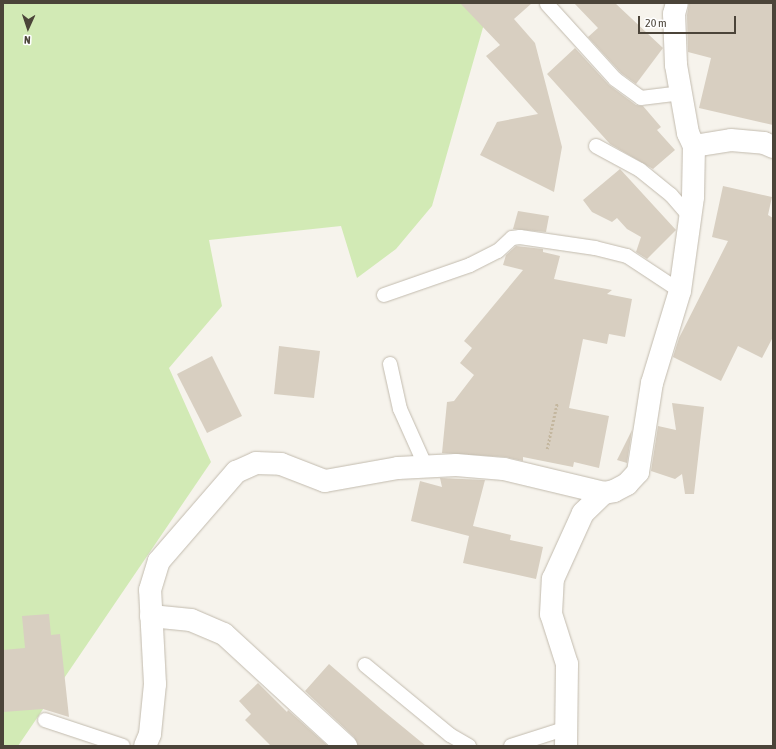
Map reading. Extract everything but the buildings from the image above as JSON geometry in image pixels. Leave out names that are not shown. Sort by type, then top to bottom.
[{"type":"street","points":[[145,746],[150,734],[155,684],[150,590],[159,561],[236,472],[256,463],[281,464],[302,474],[325,481],[425,465],[504,470],[541,477],[604,493],[614,491],[627,484],[638,472],[652,383],[680,291],[690,217],[694,146],[688,133],[676,64],[674,14],[677,3]]},
{"type":"street","points":[[694,146],[731,140],[764,143],[773,147]]},
{"type":"street","points":[[565,738],[567,664],[551,614],[553,579],[582,514],[604,493]]},
{"type":"street","points":[[151,616],[191,620],[224,634],[346,746]]},
{"type":"lane","points":[[547,4],[615,79],[641,98],[682,93]]},
{"type":"lane","points":[[596,146],[640,170],[671,195],[690,217]]},
{"type":"lane","points":[[384,295],[470,265],[494,253],[512,238],[520,237],[595,248],[627,256],[680,291]]},
{"type":"lane","points":[[390,364],[400,409],[425,465]]},
{"type":"lane","points":[[365,665],[450,735],[469,746]]},
{"type":"lane","points":[[45,720],[123,746]]},
{"type":"lane","points":[[511,746],[565,738]]},
{"type":"path","points":[[541,477],[557,403]]},
{"type":"green space","points":[[3,3],[490,3],[432,206],[396,249],[357,278],[341,226],[209,240],[222,306],[169,368],[211,462],[18,746],[3,746]]}]
